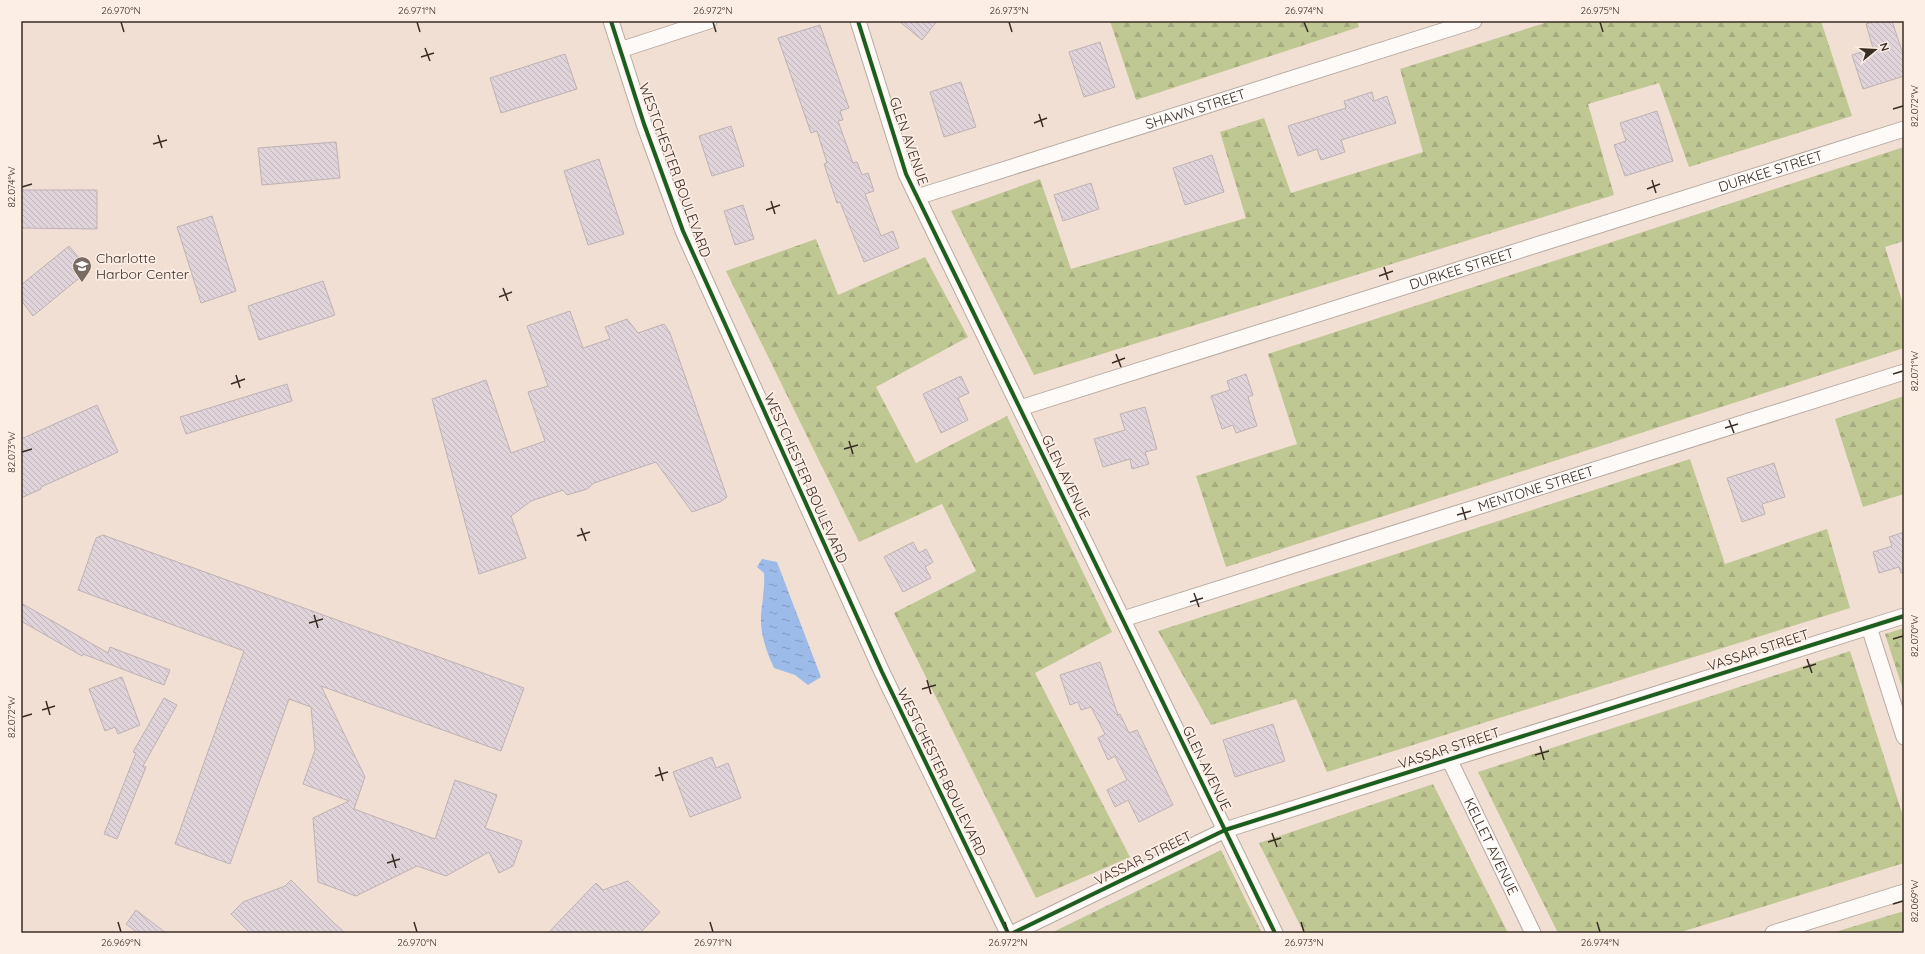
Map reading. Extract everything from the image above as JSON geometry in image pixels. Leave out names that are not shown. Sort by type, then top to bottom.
[{"type":"street","name":"WESTCHESTER BOULEVARD","points":[[611,21],[644,124],[683,232],[882,672],[1008,933]]},
{"type":"street","points":[[620,50],[709,21]]},
{"type":"street","name":"GLEN AVENUE","points":[[858,21],[906,174],[1275,933]]},
{"type":"street","name":"SHAWN STREET","points":[[917,197],[1474,21]]},
{"type":"street","name":"DURKEE STREET","points":[[1020,408],[1904,129]]},
{"type":"street","name":"MENTONE STREET","points":[[1123,619],[1904,372]]},
{"type":"street","name":"VASSAR STREET","points":[[1013,933],[1225,830],[1904,616]]},
{"type":"street","points":[[1869,627],[1904,737]]},
{"type":"street","name":"KELLET AVENUE","points":[[1449,759],[1533,933]]},
{"type":"street","points":[[1773,933],[1904,892]]},
{"type":"green space","points":[[1110,21],[1357,21],[1359,27],[1136,100]]},
{"type":"green space","points":[[1551,21],[1821,21],[1852,116],[1689,167],[1659,83],[1588,104],[1614,195],[1034,375],[951,211],[1040,179],[1071,269],[1246,218],[1220,132],[1264,118],[1291,193],[1423,152],[1400,69]]},
{"type":"green space","points":[[1904,147],[1904,241],[1885,247],[1904,307],[1904,348],[1226,567],[1196,476],[1297,444],[1268,354]]},
{"type":"green space","points":[[816,239],[838,295],[925,257],[968,337],[876,387],[916,463],[1007,416],[1112,632],[1035,673],[1130,857],[1036,898],[894,613],[976,571],[942,504],[859,542],[726,271]]},
{"type":"green space","points":[[1904,396],[1904,494],[1863,507],[1835,419]]},
{"type":"green space","points":[[1690,459],[1725,564],[1827,529],[1850,608],[1327,772],[1296,699],[1211,725],[1158,631]]},
{"type":"green space","points":[[1904,628],[1904,693],[1885,634]]},
{"type":"green space","points":[[1850,651],[1904,819],[1904,863],[1678,933],[1558,933],[1478,772]]},
{"type":"green space","points":[[1433,784],[1508,933],[1304,933],[1259,843]]},
{"type":"green space","points":[[1221,850],[1262,933],[1051,933]]},
{"type":"green space","points":[[1904,911],[1904,933],[1832,933]]},
{"type":"water","points":[[762,559],[777,562],[821,677],[808,685],[795,675],[774,668],[767,650],[761,623],[764,573],[757,567]]},
{"type":"building","points":[[899,21],[937,21],[922,40]]},
{"type":"building","points":[[1875,21],[1892,21],[1904,57],[1904,76],[1863,89],[1852,55],[1873,48],[1866,24]]},
{"type":"building","points":[[820,25],[849,108],[840,111],[843,120],[838,121],[853,163],[857,162],[862,175],[868,173],[874,191],[865,194],[881,236],[893,231],[899,248],[864,262],[840,202],[837,203],[824,164],[827,163],[817,131],[811,133],[778,38]]},
{"type":"building","points":[[1100,42],[1115,87],[1084,97],[1069,52]]},
{"type":"building","points":[[565,54],[577,89],[501,113],[490,78]]},
{"type":"building","points":[[961,82],[976,127],[944,137],[930,92]]},
{"type":"building","points":[[1372,92],[1374,101],[1387,96],[1396,123],[1341,140],[1345,152],[1321,160],[1317,149],[1298,156],[1288,126],[1346,108],[1344,101]]},
{"type":"building","points":[[1657,111],[1673,161],[1625,176],[1614,145],[1626,141],[1620,123]]},
{"type":"building","points":[[731,126],[744,166],[712,176],[699,136]]},
{"type":"building","points":[[336,142],[340,178],[262,185],[258,148]]},
{"type":"building","points":[[1212,155],[1224,192],[1185,205],[1173,168]]},
{"type":"building","points":[[599,159],[624,234],[588,245],[564,171]]},
{"type":"building","points":[[1091,183],[1099,209],[1063,221],[1054,195]]},
{"type":"building","points":[[21,190],[97,190],[97,229],[21,228]]},
{"type":"building","points":[[743,205],[754,239],[735,245],[724,211]]},
{"type":"building","points":[[212,216],[236,291],[201,303],[177,227]]},
{"type":"building","points":[[69,246],[89,270],[33,316],[21,300],[21,285]]},
{"type":"building","points":[[323,281],[335,315],[259,340],[248,306]]},
{"type":"building","points":[[570,311],[583,348],[610,339],[605,327],[627,319],[638,333],[664,324],[670,333],[727,497],[720,502],[692,512],[656,462],[594,483],[587,489],[567,495],[563,490],[531,501],[511,516],[526,558],[479,574],[432,399],[486,380],[511,453],[545,441],[528,392],[548,386],[527,326]]},
{"type":"building","points":[[1246,374],[1253,395],[1248,397],[1257,426],[1236,433],[1233,425],[1222,429],[1211,396],[1230,390],[1227,381]]},
{"type":"building","points":[[961,376],[969,393],[958,398],[968,420],[941,433],[923,394]]},
{"type":"building","points":[[287,384],[292,401],[186,434],[180,417]]},
{"type":"building","points":[[97,405],[118,452],[41,487],[41,489],[21,498],[21,439]]},
{"type":"building","points":[[1145,407],[1157,449],[1145,452],[1149,464],[1132,469],[1130,459],[1103,467],[1094,439],[1125,430],[1120,414]]},
{"type":"building","points":[[1774,463],[1785,497],[1762,504],[1765,514],[1742,522],[1727,478]]},
{"type":"building","points":[[1904,532],[1904,573],[1901,573],[1899,567],[1879,573],[1873,552],[1892,546],[1889,537]]},
{"type":"building","points":[[103,535],[524,688],[501,751],[321,686],[365,777],[354,809],[435,839],[455,780],[497,795],[485,828],[522,841],[513,866],[499,873],[489,852],[446,876],[417,866],[356,896],[318,882],[313,818],[349,801],[303,784],[315,750],[311,707],[289,699],[230,864],[175,844],[244,651],[78,590],[96,538]]},
{"type":"building","points":[[913,542],[919,553],[926,549],[933,562],[925,567],[931,578],[903,592],[884,557]]},
{"type":"building","points":[[21,603],[108,653],[110,647],[170,670],[164,685],[83,654],[82,656],[21,621]]},
{"type":"building","points":[[1100,662],[1118,715],[1120,714],[1129,733],[1137,730],[1173,805],[1139,822],[1128,800],[1115,807],[1107,790],[1127,780],[1115,756],[1108,760],[1098,738],[1105,734],[1091,707],[1081,710],[1078,702],[1070,705],[1060,675]]},
{"type":"building","points":[[122,677],[140,725],[118,734],[115,727],[105,731],[89,689]]},
{"type":"building","points":[[164,698],[177,705],[143,766],[146,767],[117,839],[104,834],[136,753],[133,752]]},
{"type":"building","points":[[1273,724],[1285,761],[1235,777],[1223,740]]},
{"type":"building","points":[[712,757],[716,768],[728,763],[741,798],[690,817],[673,772]]},
{"type":"building","points":[[291,880],[345,933],[250,933],[231,914],[243,902],[285,886]]},
{"type":"building","points":[[628,881],[660,912],[640,933],[548,933],[596,883],[603,890]]},
{"type":"building","points":[[136,910],[166,933],[138,933],[126,924]]},
{"type":"cycle path","points":[[611,21],[644,124],[683,231],[882,672],[1008,933]]},
{"type":"cycle path","points":[[858,21],[906,174],[1275,933]]},
{"type":"cycle path","points":[[1013,933],[1225,830],[1904,616]]},
{"type":"place","name":"Charlotte Harbor Center","points":[[82,283]]}]
